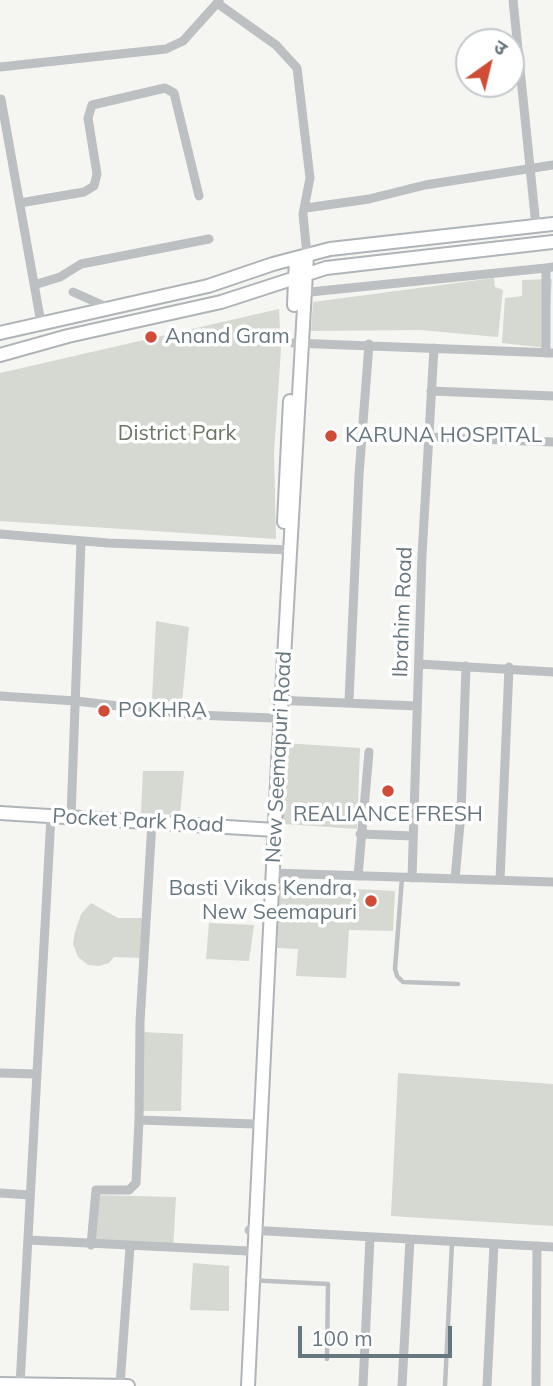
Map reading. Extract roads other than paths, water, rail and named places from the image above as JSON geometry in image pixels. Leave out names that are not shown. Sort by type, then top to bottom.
[{"type":"main road","points":[[0,332],[208,286],[330,249],[553,225]]},
{"type":"main road","points":[[0,355],[68,336],[221,302],[326,268],[553,242]]},
{"type":"main road","name":"New Seemapuri Road","points":[[248,1386],[254,1124],[302,256]]},
{"type":"main road","name":"New Seemapuri Road","points":[[241,1386],[250,1280],[248,1251],[273,873],[273,718],[278,700]]},
{"type":"main road","name":"Pocket Park Road","points":[[0,813],[272,829]]},
{"type":"main road","points":[[0,1384],[128,1386]]},
{"type":"street","points":[[513,0],[537,226]]},
{"type":"street","points":[[0,67],[166,49],[183,41],[218,2],[276,45],[297,68],[310,178],[303,214],[302,256]]},
{"type":"street","points":[[20,203],[84,192],[94,186],[98,180],[88,118],[92,105],[165,88],[174,93],[199,195]]},
{"type":"street","points":[[1,99],[41,323]]},
{"type":"street","points":[[306,208],[369,199],[425,184],[553,165]]},
{"type":"street","points":[[34,285],[60,277],[81,264],[209,239]]},
{"type":"street","points":[[296,343],[549,353],[549,268],[299,293]]},
{"type":"street","points":[[74,292],[109,308]]},
{"type":"street","points":[[349,701],[359,475],[369,344]]},
{"type":"street","name":"Ibrahim Road","points":[[407,877],[413,836],[428,438],[434,348]]},
{"type":"street","points":[[431,391],[553,396]]},
{"type":"street","points":[[428,438],[553,442]]},
{"type":"street","points":[[0,534],[81,541],[287,550]]},
{"type":"street","points":[[71,817],[81,541]]},
{"type":"street","points":[[419,664],[509,667],[553,672]]},
{"type":"street","points":[[455,879],[461,813],[466,666]]},
{"type":"street","points":[[500,880],[509,667]]},
{"type":"street","points":[[0,696],[76,701],[195,715],[273,718]]},
{"type":"street","points":[[278,700],[417,706]]},
{"type":"street","points":[[358,876],[369,752]]},
{"type":"street","points":[[20,1385],[51,816]]},
{"type":"street","points":[[91,1245],[96,1190],[129,1190],[136,1184],[140,1021],[152,822]]},
{"type":"street","points":[[360,834],[413,836]]},
{"type":"street","points":[[273,873],[553,882]]},
{"type":"street","points":[[0,1073],[37,1073]]},
{"type":"street","points":[[139,1120],[254,1124]]},
{"type":"street","points":[[0,1194],[30,1195]]},
{"type":"street","points":[[251,1231],[553,1247]]},
{"type":"street","points":[[363,1386],[370,1237]]},
{"type":"street","points":[[402,1386],[410,1239]]},
{"type":"street","points":[[28,1240],[248,1251]]},
{"type":"street","points":[[487,1386],[494,1244]]},
{"type":"street","points":[[536,1386],[537,1246]]},
{"type":"street","points":[[120,1385],[130,1247]]},
{"type":"lane","points":[[407,877],[395,968],[397,976],[403,982],[458,984]]},
{"type":"lane","points":[[445,1386],[452,1242]]},
{"type":"lane","points":[[250,1280],[328,1284],[327,1359]]},
{"type":"place","name":"Anand Gram","points":[[151,337]]},
{"type":"place","name":"KARUNA HOSPITAL","points":[[331,436]]},
{"type":"place","name":"POKHRA","points":[[104,711]]},
{"type":"place","name":"REALIANCE FRESH","points":[[388,791]]},
{"type":"place","name":"Basti Vikas Kendra, New Seemapuri","points":[[371,901]]},
{"type":"park label","name":"District Park","points":[[177,434]]}]
